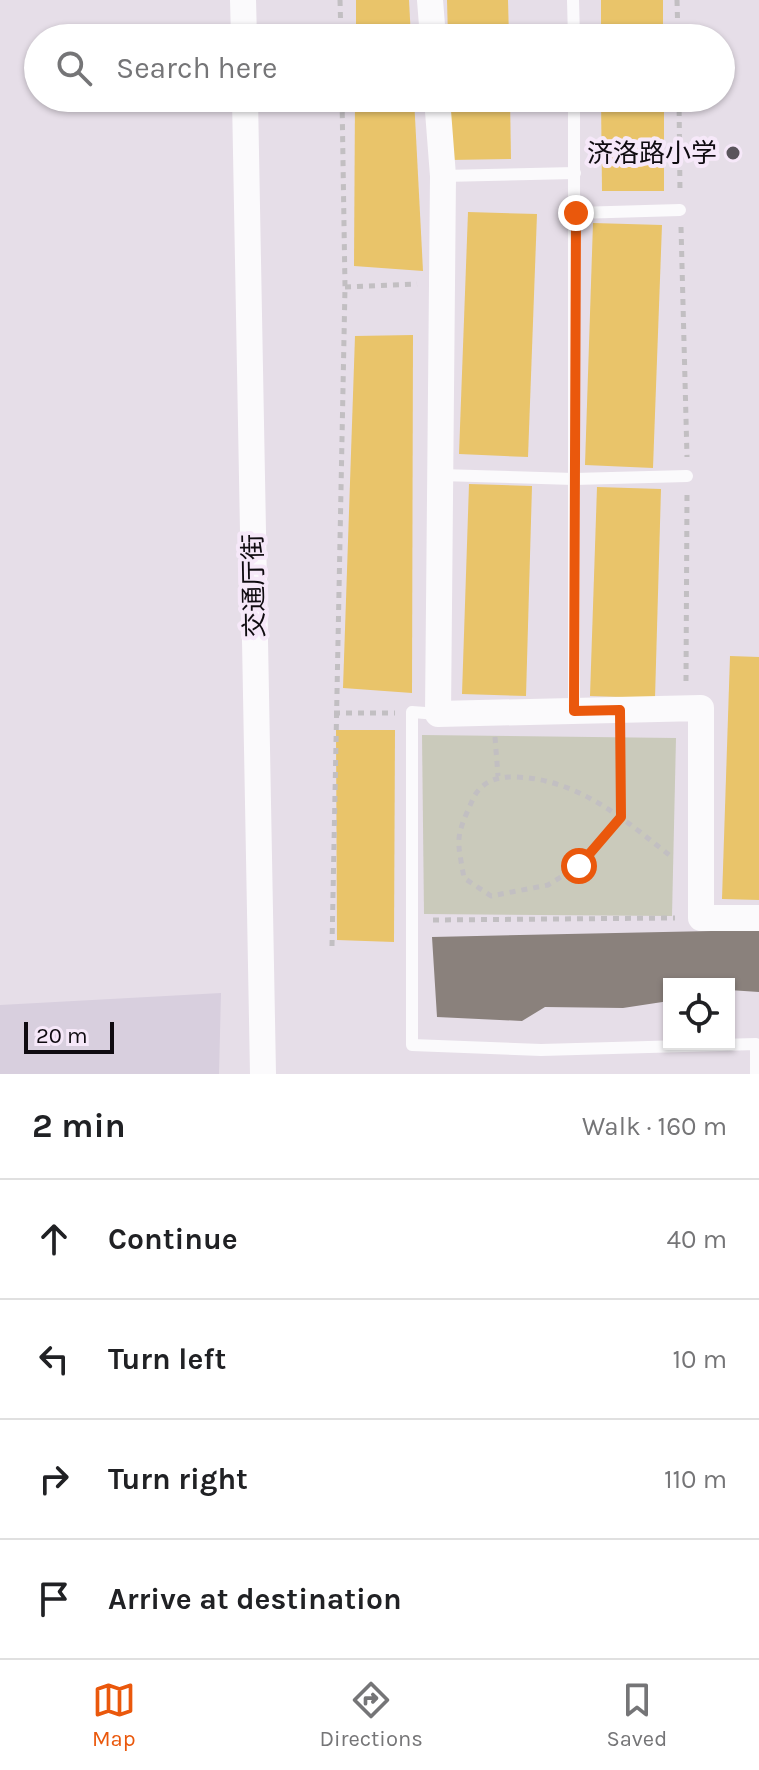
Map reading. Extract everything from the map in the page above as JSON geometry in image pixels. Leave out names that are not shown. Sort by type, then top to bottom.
[{"type":"street","points":[[243,0],[244,24]]},
{"type":"street","points":[[430,0],[432,24]]},
{"type":"street","name":"交通厅街","points":[[245,112],[263,1074]]},
{"type":"street","points":[[438,112],[443,176],[440,475],[425,713],[701,708],[701,918],[759,918]]},
{"type":"lane","points":[[573,0],[574,24]]},
{"type":"lane","points":[[574,112],[574,711]]},
{"type":"lane","points":[[443,176],[575,173]]},
{"type":"lane","points":[[576,213],[680,210]]},
{"type":"lane","points":[[440,475],[574,479],[687,476]]},
{"type":"lane","points":[[425,713],[412,920],[412,1045],[541,1050],[756,1044],[756,1074]]},
{"type":"path","points":[[340,0],[341,24]]},
{"type":"path","points":[[677,0],[678,24]]},
{"type":"path","points":[[332,946],[334,713],[345,287],[342,112]]},
{"type":"path","points":[[679,112],[687,476],[685,708]]},
{"type":"path","points":[[345,287],[442,283]]},
{"type":"path","points":[[620,710],[621,817],[579,866],[548,885],[491,896],[464,878],[456,836],[477,790],[498,776],[536,777],[574,788],[621,817],[673,858],[701,862]]},
{"type":"path","points":[[334,713],[425,713]]},
{"type":"path","points":[[492,713],[498,776]]},
{"type":"path","points":[[412,920],[701,918]]},
{"type":"shaded area","points":[[422,735],[676,738],[672,916],[424,914]]},
{"type":"shaded area","points":[[221,993],[219,1074],[0,1074],[0,1005]]},
{"type":"building: Homes","points":[[356,0],[409,0],[410,24],[356,24]]},
{"type":"building: Homes","points":[[447,0],[508,0],[509,24],[448,24]]},
{"type":"building: Homes","points":[[601,0],[663,0],[663,24],[601,24]]},
{"type":"building: Homes","points":[[355,112],[415,112],[423,271],[354,266]]},
{"type":"building: Homes","points":[[449,112],[510,112],[511,159],[450,160]]},
{"type":"building: Homes","points":[[601,112],[664,112],[664,191],[602,191]]},
{"type":"building: Homes","points":[[468,212],[537,214],[528,457],[459,454]]},
{"type":"building: Homes","points":[[593,223],[662,225],[653,468],[585,465]]},
{"type":"building: Homes","points":[[413,335],[412,693],[343,688],[355,336]]},
{"type":"building: Homes","points":[[469,484],[532,486],[526,696],[462,694]]},
{"type":"building: Homes","points":[[597,487],[661,489],[655,698],[590,696]]},
{"type":"building: Homes","points":[[730,656],[759,657],[759,900],[722,899]]},
{"type":"building: Homes","points":[[336,730],[395,730],[394,942],[337,940]]},
{"type":"building: Industry","points":[[759,930],[759,992],[735,990],[735,978],[663,978],[663,1002],[623,1008],[545,1007],[522,1021],[437,1017],[432,937]]},
{"type":"place","name":"济洛路小学","points":[[733,153]]},
{"type":"route","points":[[576,213],[574,711],[620,710],[621,738],[621,817],[579,866]]}]
